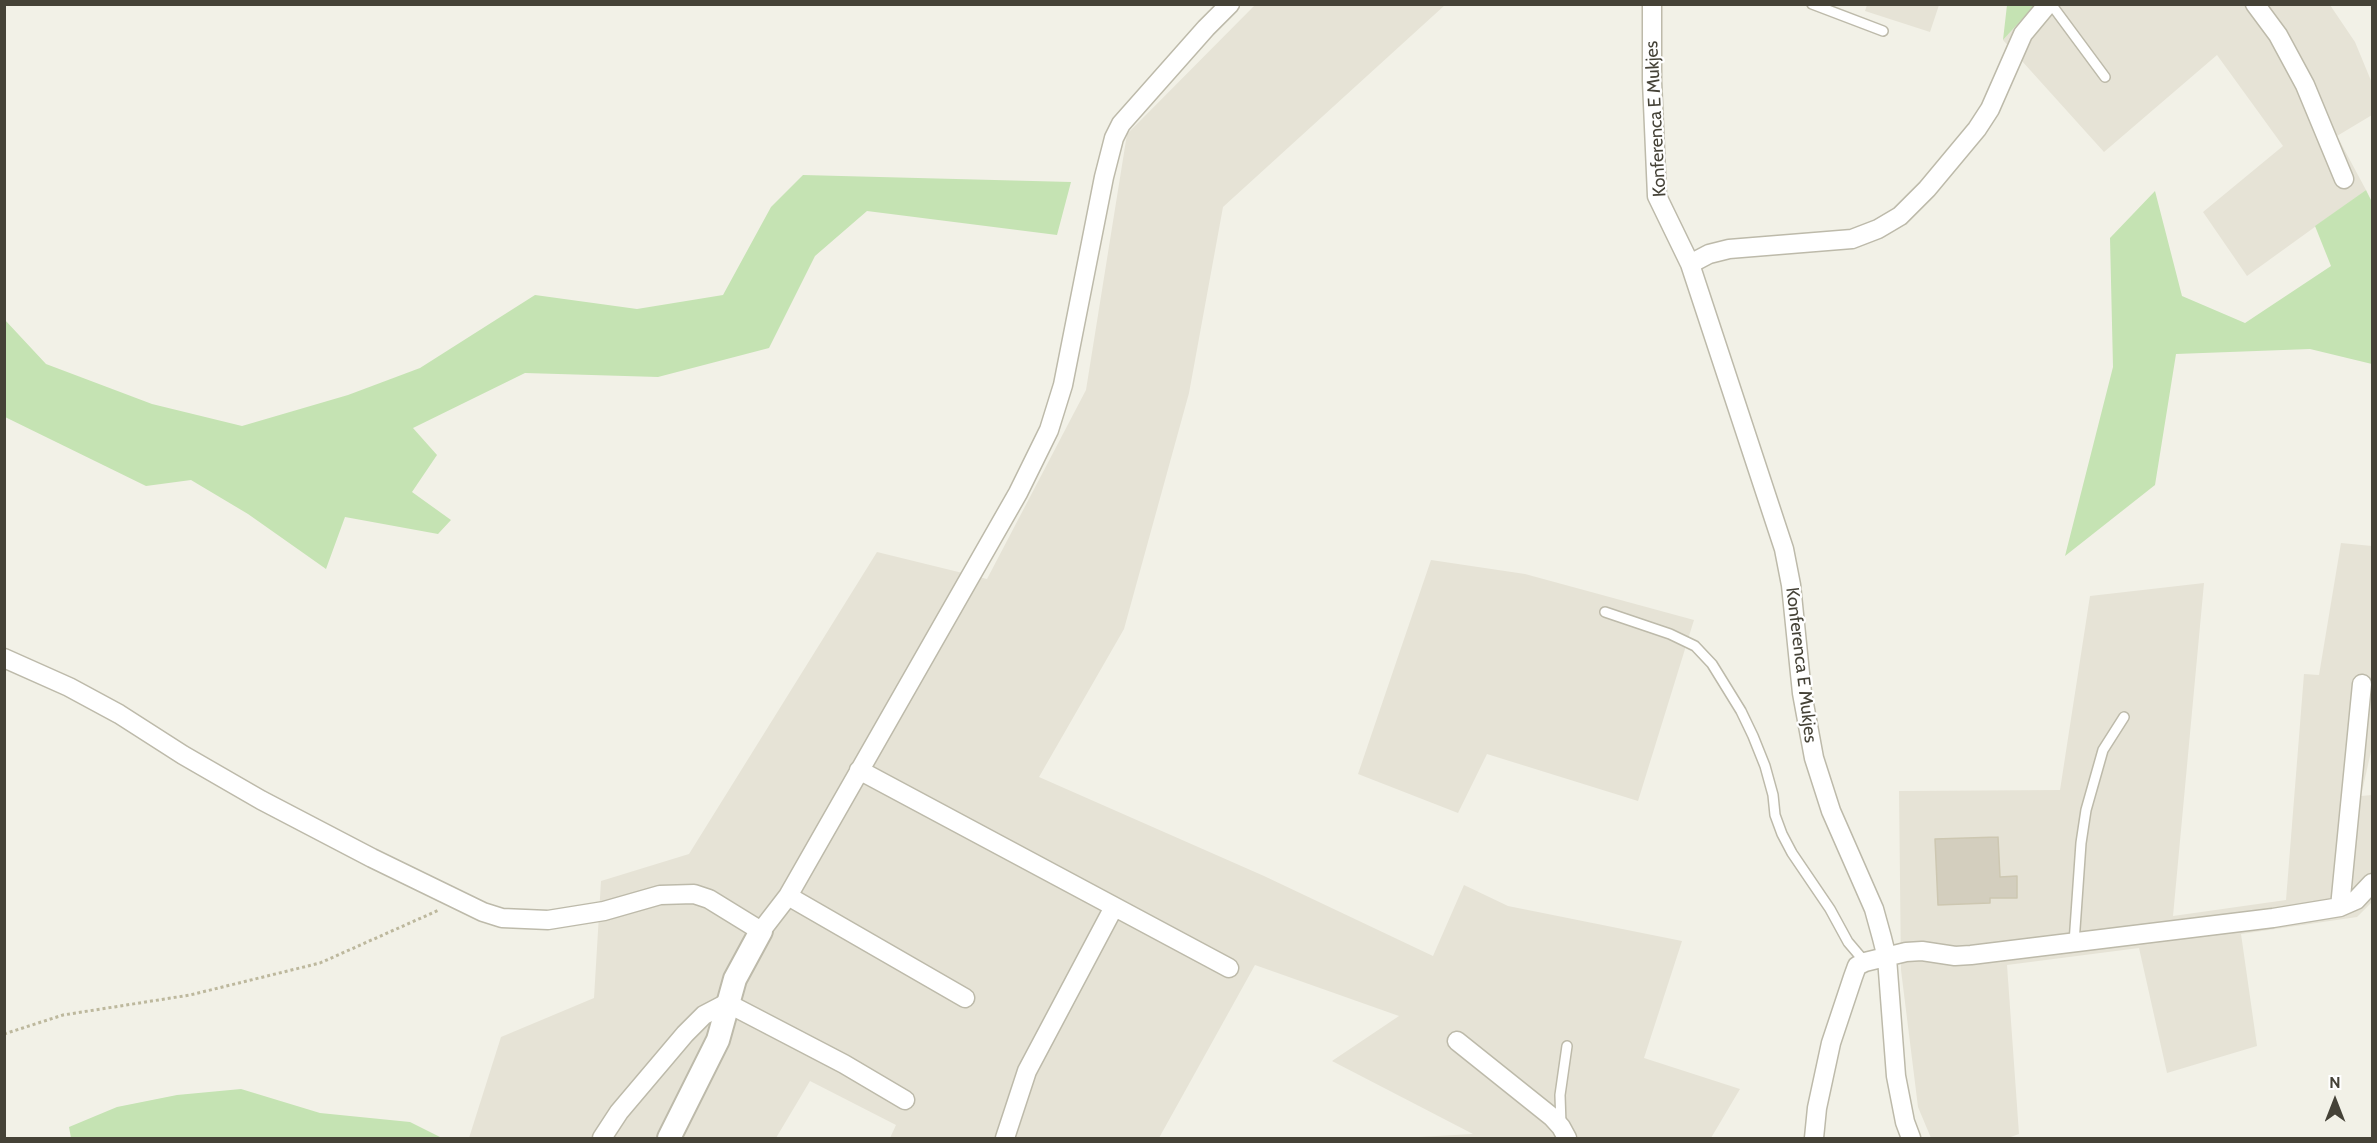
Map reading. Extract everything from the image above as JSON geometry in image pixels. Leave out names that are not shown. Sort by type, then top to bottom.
[{"type":"street","points":[[669,1138],[718,1040],[742,964],[761,931],[788,896],[1018,493],[1049,430],[1063,385],[1092,233],[1114,138],[1121,124],[1149,90],[1230,4]]},
{"type":"street","name":"Konferenca E Mukjes","points":[[1652,4],[1652,81],[1658,196],[1690,264],[1784,549],[1791,585],[1802,693],[1821,784],[1874,909],[1887,958],[1896,1076],[1905,1122],[1911,1138]]},
{"type":"street","points":[[1690,264],[1709,254],[1730,249],[1852,239],[1878,229],[1900,216],[1928,189],[1977,129],[1990,109],[2023,34],[2050,4]]},
{"type":"street","points":[[2255,4],[2278,35],[2305,85],[2344,179]]},
{"type":"street","points":[[4,658],[109,709],[261,800],[458,901],[502,918],[548,920],[604,910],[660,896],[694,894],[709,899],[761,931]]},
{"type":"street","points":[[2340,907],[2361,684]]},
{"type":"street","points":[[859,770],[1229,968]]},
{"type":"street","points":[[1814,1138],[1817,1108],[1830,1043],[1852,977],[1857,966],[1865,962],[1906,952],[1922,951],[1971,956],[2273,918],[2340,907],[2356,900],[2373,883]]},
{"type":"street","points":[[788,896],[965,998]]},
{"type":"street","points":[[1005,1138],[1028,1071],[1114,907]]},
{"type":"street","points":[[728,1003],[844,1064],[905,1100]]},
{"type":"street","points":[[602,1138],[619,1112],[685,1034],[704,1015],[728,1003]]},
{"type":"street","points":[[1457,1041],[1500,1074],[1564,1133]]},
{"type":"lane","points":[[1812,4],[1883,31]]},
{"type":"lane","points":[[2050,4],[2105,77]]},
{"type":"lane","points":[[1605,612],[1695,645],[1712,664],[1742,711],[1753,736],[1765,766],[1773,795],[1775,815],[1782,834],[1792,853],[1830,909],[1848,942],[1865,962]]},
{"type":"lane","points":[[2074,943],[2081,843],[2086,810],[2103,750],[2124,717]]},
{"type":"lane","points":[[1564,1133],[1560,1095],[1567,1047]]},
{"type":"path","points":[[4,1034],[63,1015],[190,995],[320,963],[458,901]]},
{"type":"shaded area","points":[[1867,4],[1939,5],[1930,32],[1865,11]]},
{"type":"shaded area","points":[[1255,5],[1445,5],[1223,207],[1189,393],[1124,629],[1039,777],[1264,876],[1433,956],[1464,885],[1508,906],[1682,941],[1644,1058],[1740,1089],[1711,1138],[1400,1138],[1473,1134],[1332,1061],[1399,1016],[1255,965],[1159,1138],[890,1138],[896,1125],[810,1081],[776,1138],[469,1138],[501,1037],[594,998],[601,881],[689,854],[877,552],[987,579],[1086,390],[1127,134]]},
{"type":"shaded area","points":[[2035,5],[2330,5],[2355,42],[2372,83],[2372,115],[2337,136],[2366,190],[2247,276],[2203,212],[2283,146],[2217,55],[2104,152],[2003,40]]},
{"type":"shaded area","points":[[2341,543],[2372,546],[2372,747],[2361,796],[2372,795],[2372,902],[2357,917],[2241,934],[2257,1046],[2167,1073],[2139,948],[2007,965],[2019,1134],[2008,1138],[1931,1138],[1918,1107],[1901,970],[1899,791],[2060,790],[2090,596],[2204,583],[2173,916],[2286,900],[2304,674],[2319,675]]},
{"type":"shaded area","points":[[1431,560],[1525,574],[1694,620],[1638,801],[1487,754],[1458,813],[1358,774]]},
{"type":"green space","points":[[2007,5],[2035,5],[2003,40]]},
{"type":"green space","points":[[803,175],[1071,182],[1057,235],[867,211],[815,256],[769,348],[658,377],[525,373],[413,428],[437,455],[412,492],[451,520],[438,534],[345,517],[326,569],[248,514],[191,480],[146,486],[5,417],[5,320],[46,364],[152,404],[242,426],[348,395],[420,368],[535,295],[637,309],[723,295],[771,207]]},
{"type":"green space","points":[[2366,190],[2372,202],[2372,364],[2310,349],[2176,354],[2155,485],[2065,556],[2113,367],[2110,238],[2155,191],[2182,296],[2245,323],[2331,266],[2315,226]]},
{"type":"green space","points":[[241,1089],[320,1113],[410,1122],[442,1138],[71,1138],[69,1127],[117,1107],[177,1095]]},
{"type":"building","points":[[1998,837],[2000,877],[2017,876],[2017,898],[1990,898],[1990,903],[1938,905],[1935,839]]}]
